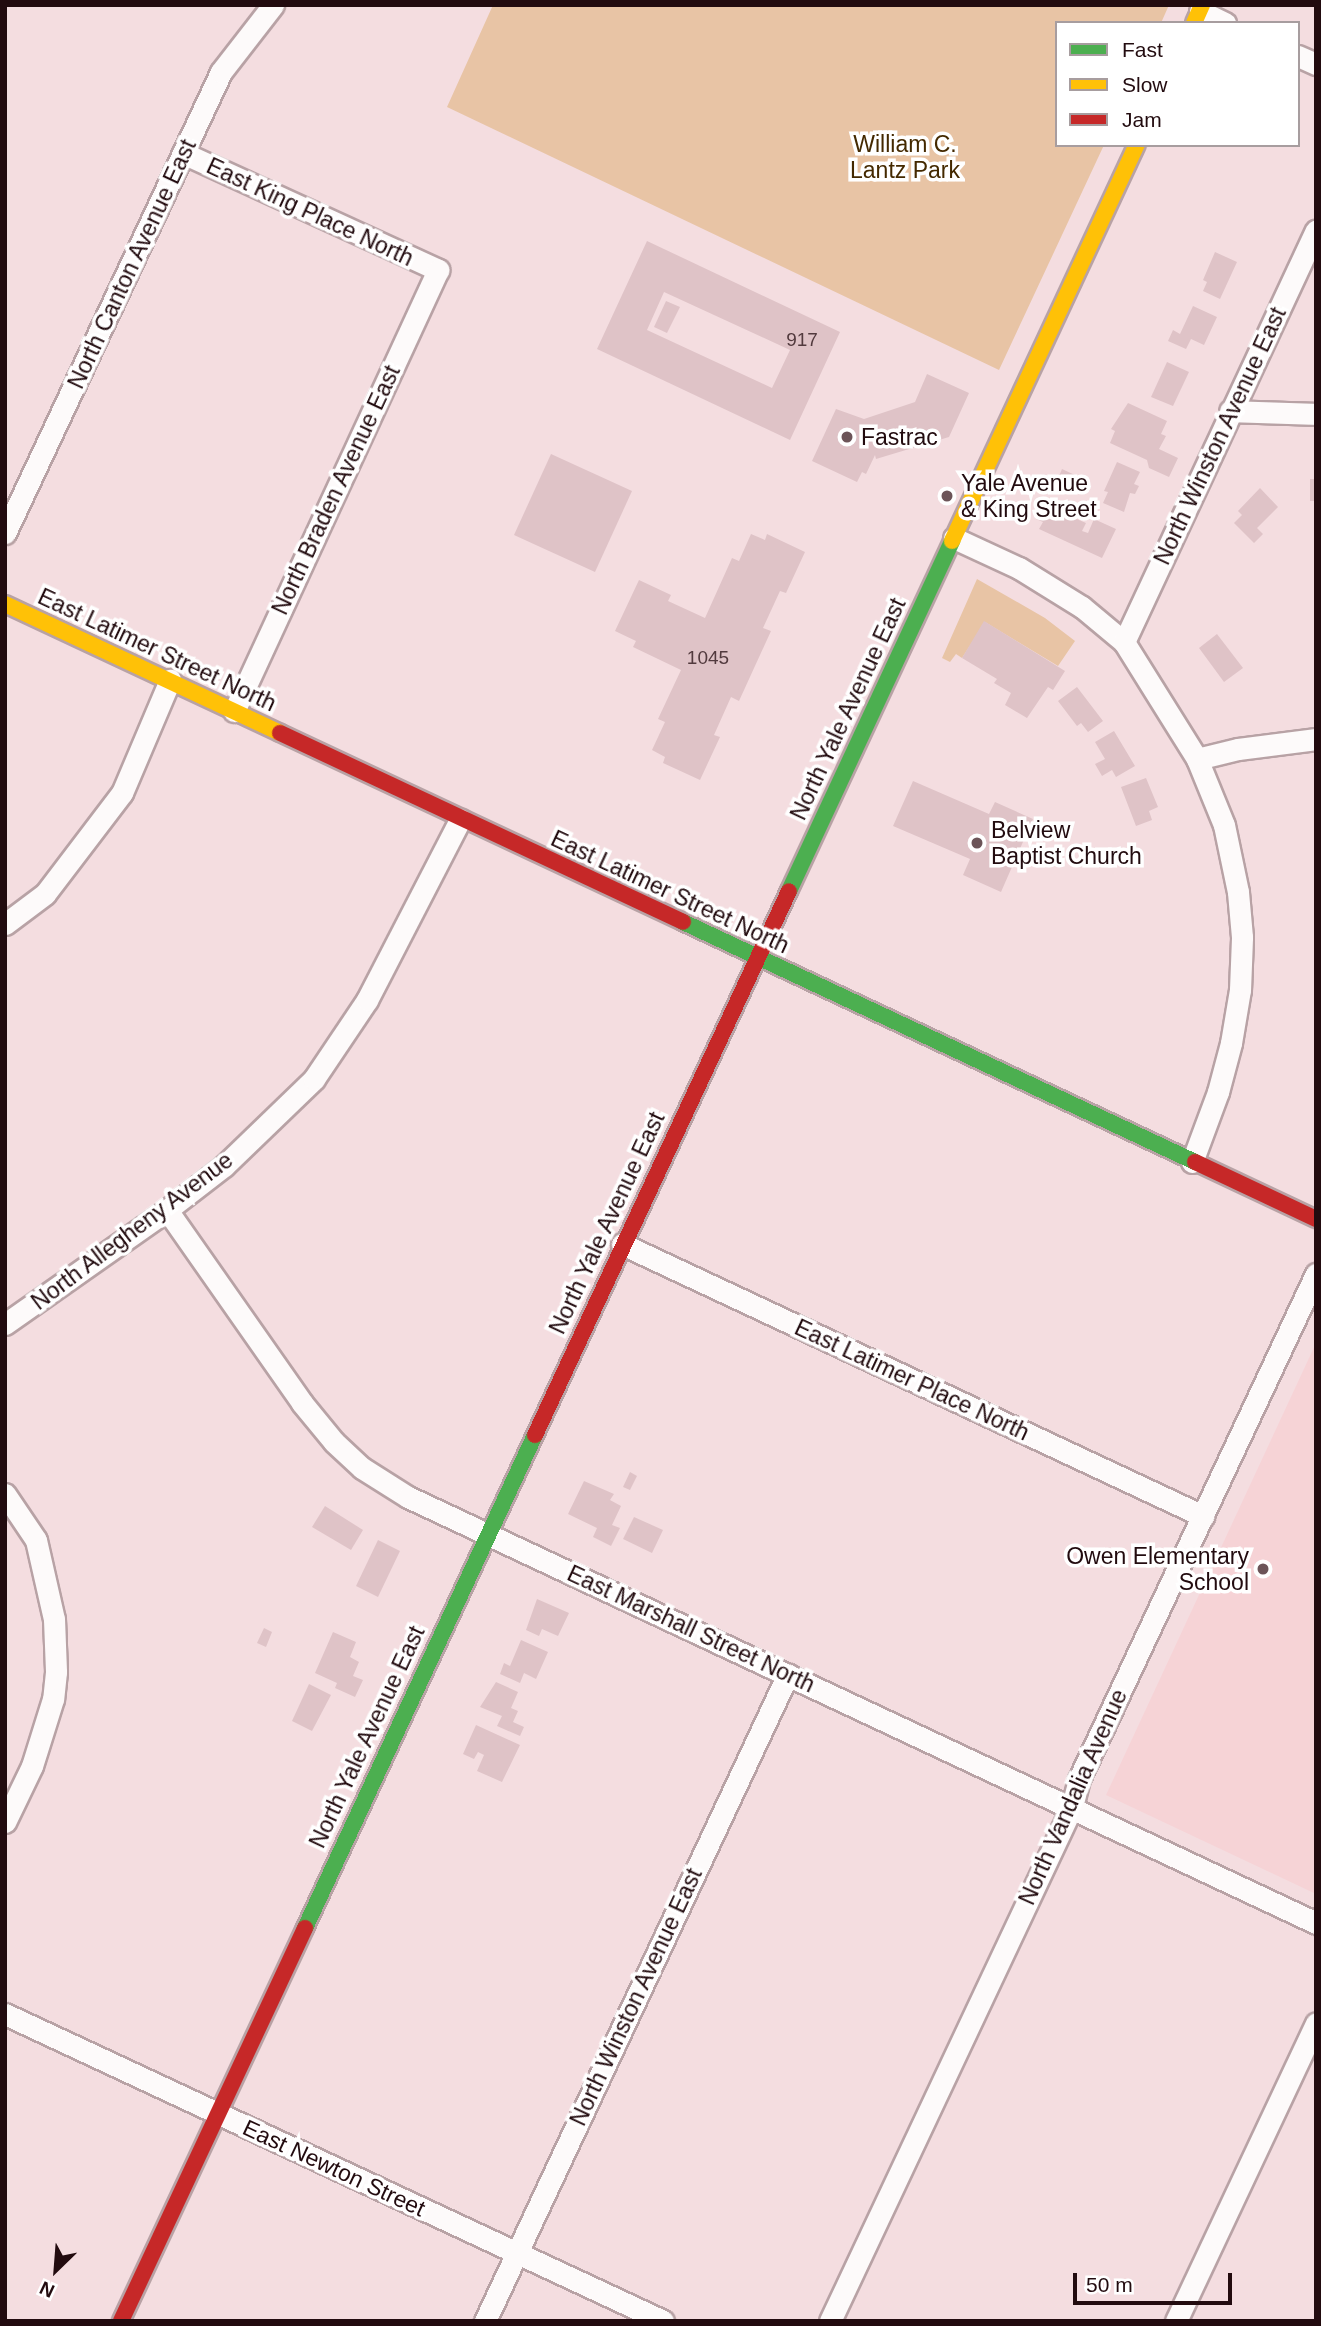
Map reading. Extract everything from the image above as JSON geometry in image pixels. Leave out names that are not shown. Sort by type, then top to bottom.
[{"type":"main road","name":"North Yale Avenue East","points":[[121,2321],[1136,147]]},
{"type":"main road","name":"East Latimer Street North","points":[[5,604],[170,680],[460,820],[1316,1219]]},
{"type":"street","name":"North Canton Avenue East","points":[[5,533],[221,72],[272,5]]},
{"type":"street","points":[[1199,13],[1220,21]]},
{"type":"street","points":[[1300,57],[1316,64]]},
{"type":"street","name":"East King Place North","points":[[183,153],[438,270]]},
{"type":"street","name":"North Winston Avenue East","points":[[1124,642],[1316,231]]},
{"type":"street","name":"North Braden Avenue East","points":[[234,711],[438,270]]},
{"type":"street","points":[[1230,411],[1316,414]]},
{"type":"street","points":[[954,538],[1019,568],[1072,600],[1124,642],[1197,759],[1223,825],[1238,892],[1242,937],[1240,990],[1231,1043],[1218,1092],[1192,1162]]},
{"type":"street","points":[[5,924],[45,894],[122,793],[170,680]]},
{"type":"street","points":[[1197,759],[1238,749],[1316,738]]},
{"type":"street","name":"North Allegheny Avenue","points":[[5,1324],[167,1210],[234,1157],[314,1079],[367,1000],[460,820]]},
{"type":"street","name":"East Marshall Street North","points":[[167,1210],[302,1403],[334,1442],[362,1468],[408,1497],[1316,1923]]},
{"type":"street","name":"East Latimer Place North","points":[[622,1244],[1203,1516]]},
{"type":"street","name":"North Vandalia Avenue","points":[[830,2321],[1072,1807],[1079,1779],[1316,1274]]},
{"type":"street","points":[[5,1494],[36,1540],[54,1619],[56,1672],[53,1699],[32,1766],[5,1822]]},
{"type":"street","name":"North Winston Avenue East","points":[[485,2321],[788,1674]]},
{"type":"street","name":"East Newton Street","points":[[5,2014],[663,2321]]},
{"type":"street","points":[[1177,2321],[1316,2023]]},
{"type":"shaded area","name":"Owen Elementary School","points":[[1316,1343],[1316,1894],[1106,1795]]},
{"type":"green space","name":"William C. Lantz Park","points":[[493,5],[1169,5],[1162,21],[1055,21],[1055,147],[1103,147],[999,370],[447,107]]},
{"type":"green space","points":[[977,579],[1045,618],[1075,641],[1058,666],[985,622],[962,658],[956,654],[950,662],[942,658]]},
{"type":"building","points":[[647,241],[840,332],[790,440],[597,349]],"holes":[[[664,292],[790,350],[772,388],[647,330]]]},
{"type":"building","points":[[1215,252],[1237,262],[1220,299],[1203,291],[1207,282],[1203,280]]},
{"type":"building","points":[[666,301],[680,307],[667,333],[654,327]]},
{"type":"building","points":[[1193,306],[1217,317],[1204,345],[1191,339],[1186,349],[1168,341],[1173,330],[1180,334]]},
{"type":"building","points":[[1167,362],[1189,372],[1173,406],[1151,397]]},
{"type":"building","name":"Fastrac","points":[[927,374],[969,393],[949,437],[876,459],[875,455],[866,474],[862,472],[857,482],[812,461],[836,409],[864,419],[915,402]]},
{"type":"building","points":[[1128,403],[1167,421],[1161,434],[1166,436],[1159,449],[1178,458],[1169,477],[1149,468],[1147,460],[1110,443],[1115,431],[1111,429]]},
{"type":"building","points":[[551,454],[632,491],[595,572],[514,535]]},
{"type":"building","points":[[1117,462],[1140,472],[1134,484],[1139,486],[1135,494],[1130,493],[1124,512],[1103,503],[1108,492],[1104,491]]},
{"type":"building","points":[[1062,469],[1077,476],[1072,487],[1057,481]]},
{"type":"building","points":[[1310,479],[1316,479],[1316,501],[1310,501]]},
{"type":"building","points":[[1260,488],[1278,507],[1257,528],[1263,534],[1254,543],[1234,523],[1242,515],[1238,511]]},
{"type":"building","points":[[1042,504],[1086,523],[1082,531],[1088,533],[1094,519],[1116,529],[1102,558],[1039,529],[1043,522],[1036,519]]},
{"type":"building","points":[[751,534],[765,540],[767,534],[805,552],[786,593],[780,591],[763,628],[771,631],[739,701],[731,697],[714,735],[720,737],[700,780],[663,763],[665,757],[652,750],[665,722],[658,719],[681,670],[633,647],[636,641],[615,631],[639,580],[671,595],[668,601],[705,618],[732,558],[739,561]]},
{"type":"building","points":[[984,621],[1065,671],[1053,690],[1048,687],[1027,718],[1005,705],[1011,693],[994,683],[997,679],[962,658]]},
{"type":"building","points":[[1217,634],[1243,668],[1224,682],[1199,648]]},
{"type":"building","points":[[1077,687],[1103,721],[1088,732],[1081,723],[1077,726],[1058,701]]},
{"type":"building","points":[[1114,731],[1135,766],[1116,777],[1112,770],[1102,776],[1095,764],[1105,759],[1095,742]]},
{"type":"building","points":[[1146,778],[1158,807],[1149,811],[1152,820],[1136,826],[1121,787]]},
{"type":"building","name":"Belview Baptist Church","points":[[913,781],[989,814],[995,802],[1033,819],[1001,892],[963,875],[970,859],[893,826]]},
{"type":"building","points":[[630,1472],[637,1476],[630,1490],[623,1487]]},
{"type":"building","points":[[584,1481],[614,1494],[610,1500],[621,1506],[612,1525],[620,1528],[611,1546],[593,1537],[597,1528],[568,1514]]},
{"type":"building","points":[[325,1506],[363,1530],[351,1550],[312,1527]]},
{"type":"building","points":[[634,1517],[663,1530],[652,1553],[623,1539]]},
{"type":"building","points":[[378,1540],[400,1551],[378,1597],[356,1586]]},
{"type":"building","points":[[537,1599],[569,1613],[558,1636],[542,1629],[539,1636],[526,1630]]},
{"type":"building","points":[[264,1628],[272,1632],[266,1647],[257,1643]]},
{"type":"building","points":[[333,1632],[356,1642],[350,1657],[359,1662],[353,1676],[363,1680],[355,1697],[335,1688],[337,1683],[315,1673]]},
{"type":"building","points":[[521,1640],[548,1652],[536,1679],[524,1673],[520,1683],[500,1674],[504,1663],[510,1666]]},
{"type":"building","points":[[496,1682],[518,1692],[511,1708],[518,1711],[513,1722],[524,1727],[520,1736],[497,1726],[502,1716],[480,1707]]},
{"type":"building","points":[[309,1684],[331,1695],[312,1731],[292,1721]]},
{"type":"building","points":[[476,1725],[520,1745],[502,1782],[477,1771],[484,1755],[478,1752],[474,1759],[463,1754]]},
{"type":"traffic: fast","points":[[789,891],[952,541]]},
{"type":"traffic: fast","points":[[683,922],[1195,1162]]},
{"type":"traffic: fast","points":[[305,1928],[535,1435]]},
{"type":"traffic: slow","points":[[1195,21],[1202,5]]},
{"type":"traffic: slow","points":[[952,541],[1136,147]]},
{"type":"traffic: slow","points":[[5,604],[280,733]]},
{"type":"traffic: jam","points":[[280,733],[683,922]]},
{"type":"traffic: jam","points":[[535,1435],[789,891]]},
{"type":"traffic: jam","points":[[1195,1162],[1316,1219]]},
{"type":"traffic: jam","points":[[121,2321],[305,1928]]},
{"type":"place","name":"Fastrac","points":[[847,437]]},
{"type":"place","name":"Yale Avenue & King Street","points":[[947,496]]},
{"type":"place","name":"Belview Baptist Church","points":[[977,843]]},
{"type":"place","name":"Owen Elementary School","points":[[1263,1569]]}]
